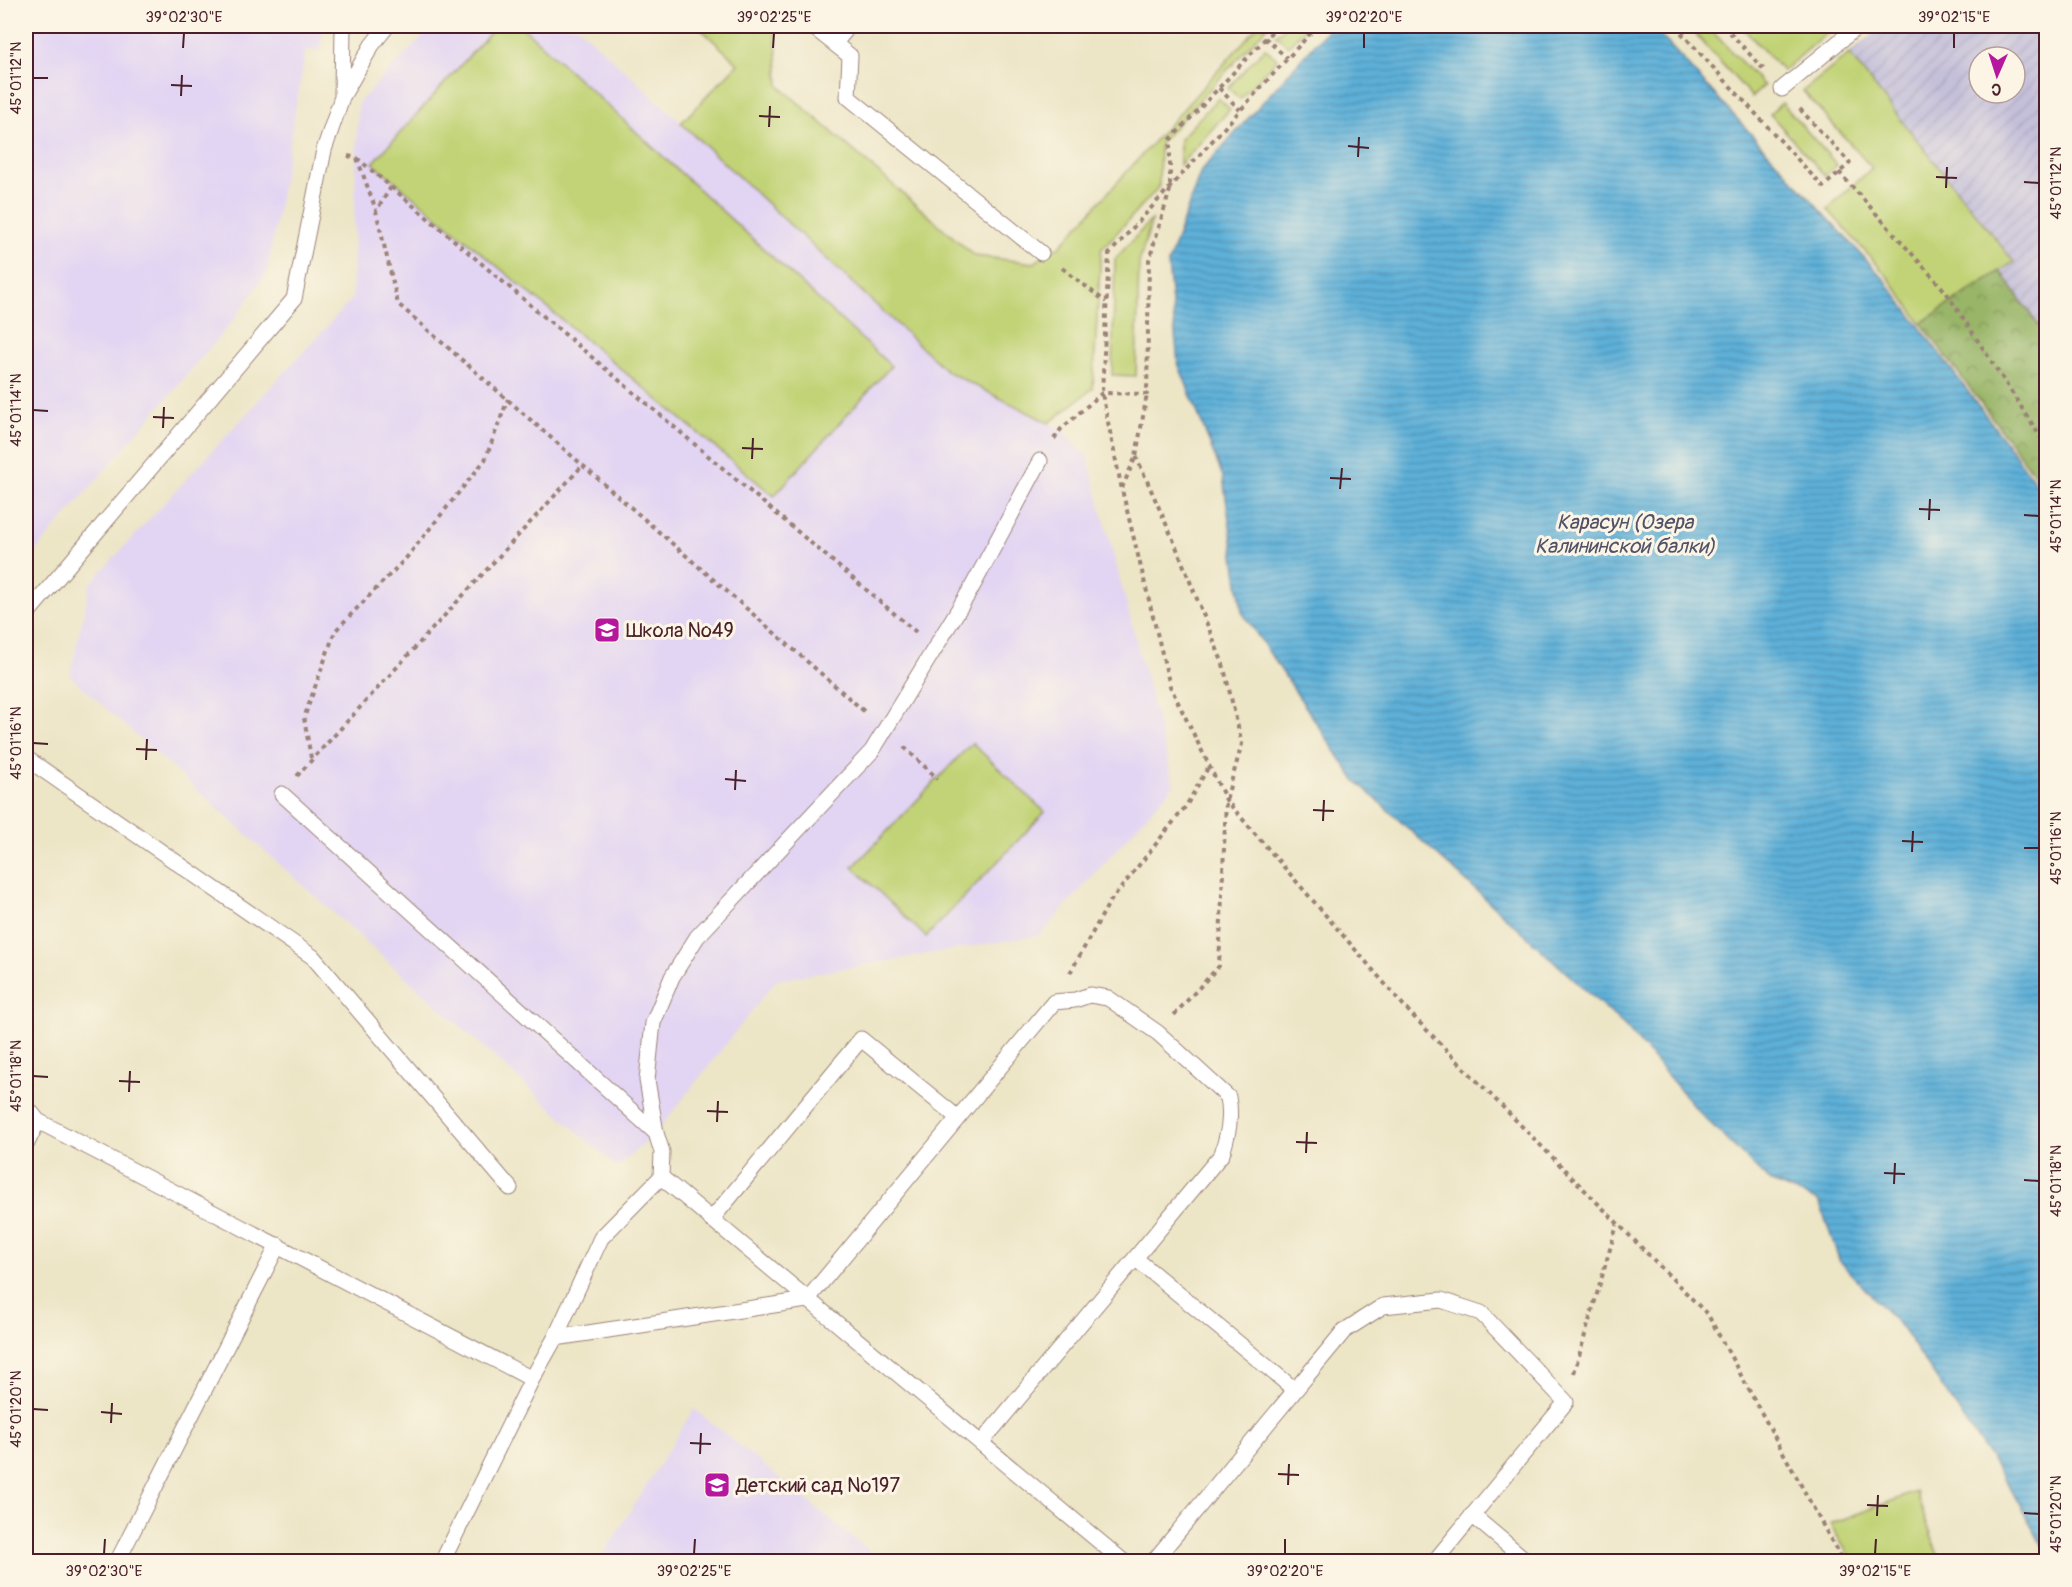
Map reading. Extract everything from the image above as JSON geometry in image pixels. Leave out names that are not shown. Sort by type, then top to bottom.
[{"type":"lane","points":[[342,97],[343,26]]},
{"type":"lane","points":[[26,615],[294,298],[324,150],[342,97],[372,45],[387,26]]},
{"type":"lane","points":[[812,26],[850,56],[848,98],[1041,253]]},
{"type":"lane","points":[[835,43],[849,26]]},
{"type":"lane","points":[[1782,89],[1858,26]]},
{"type":"lane","points":[[442,1562],[532,1378],[555,1338],[601,1238],[661,1178],[662,1152],[656,1133],[647,1080],[653,1023],[672,977],[698,937],[872,751],[971,589],[1040,461]]},
{"type":"lane","points":[[26,758],[313,957],[510,1188]]},
{"type":"lane","points":[[282,794],[656,1133]]},
{"type":"lane","points":[[555,1338],[807,1299],[1054,1002],[1075,1000],[1090,995],[1108,998],[1158,1033],[1228,1097],[1231,1112],[1222,1154],[981,1443]]},
{"type":"lane","points":[[711,1220],[861,1039],[958,1118]]},
{"type":"lane","points":[[26,1106],[38,1121],[532,1378]]},
{"type":"lane","points":[[26,1145],[38,1121]]},
{"type":"lane","points":[[661,1178],[1124,1562]]},
{"type":"lane","points":[[117,1562],[278,1245]]},
{"type":"lane","points":[[1136,1259],[1295,1390]]},
{"type":"lane","points":[[1153,1562],[1344,1331],[1383,1306],[1441,1300],[1481,1313],[1566,1402],[1434,1562]]},
{"type":"lane","points":[[1472,1515],[1528,1562]]},
{"type":"path","points":[[1122,490],[1136,456],[1147,394],[1149,260],[1170,190],[1170,140],[1277,26]]},
{"type":"path","points":[[1317,26],[1170,190],[1109,254],[1102,393],[1122,490],[1170,686],[1226,800],[1411,1014],[1708,1315],[1843,1562]]},
{"type":"path","points":[[1682,33],[1690,26]]},
{"type":"path","points":[[1265,38],[1287,58]]},
{"type":"path","points":[[1219,88],[1240,110]]},
{"type":"path","points":[[324,150],[357,158],[935,648]]},
{"type":"path","points":[[357,158],[376,211],[398,304],[885,729],[938,779]]},
{"type":"path","points":[[1839,172],[1946,292],[2046,445]]},
{"type":"path","points":[[376,211],[391,187]]},
{"type":"path","points":[[1041,253],[1106,303]]},
{"type":"path","points":[[1061,429],[1102,393],[1147,394]]},
{"type":"path","points":[[311,758],[304,718],[335,631],[407,557],[485,460],[508,399]]},
{"type":"path","points":[[1136,456],[1175,544],[1223,664],[1242,744],[1226,800],[1219,966],[1158,1033]]},
{"type":"path","points":[[282,794],[311,758],[583,465]]},
{"type":"path","points":[[1054,1002],[1109,903],[1186,806],[1209,766]]},
{"type":"path","points":[[1566,1402],[1617,1224]]},
{"type":"shaded area","points":[[26,26],[340,26],[323,32],[319,51],[306,49],[267,273],[232,322],[26,562]]},
{"type":"shaded area","name":"Школа №49","points":[[433,26],[577,26],[948,372],[1061,429],[1088,458],[1174,785],[1040,935],[776,980],[656,1133],[617,1167],[70,676],[90,584],[352,299],[358,103]]},
{"type":"shaded area","points":[[1883,26],[1968,26],[1997,31],[2010,26],[2039,26],[2046,36],[2046,336],[2000,271],[2014,261],[1849,54]]},
{"type":"shaded area","name":"Детский сад №197","points":[[694,1409],[882,1561],[599,1561]]},
{"type":"green space","points":[[496,26],[521,26],[891,366],[774,496],[373,163]]},
{"type":"green space","points":[[698,26],[775,26],[779,86],[975,256],[1034,263],[1060,246],[1258,26],[1268,26],[1160,143],[1159,187],[1101,250],[1093,388],[1049,423],[948,372],[681,123],[738,64]]},
{"type":"green space","points":[[1286,26],[1308,26],[1288,46],[1276,35]]},
{"type":"green space","points":[[1707,26],[1764,86],[1752,97],[1696,35]]},
{"type":"green space","points":[[1741,26],[1835,26],[1783,71]]},
{"type":"green space","points":[[1265,48],[1277,59],[1240,99],[1228,88]]},
{"type":"green space","points":[[1849,54],[2014,262],[1921,323],[1888,277],[1827,209],[1872,168],[1803,91]]},
{"type":"green space","points":[[1218,98],[1230,109],[1180,165],[1180,139]]},
{"type":"green space","points":[[1782,103],[1837,165],[1825,176],[1770,114]]},
{"type":"green space","points":[[1152,219],[1139,263],[1136,376],[1112,375],[1115,259]]},
{"type":"green space","points":[[2000,271],[2046,336],[2046,490],[1921,323]]},
{"type":"green space","points":[[972,743],[1045,812],[926,937],[853,867]]},
{"type":"green space","points":[[1916,1492],[1940,1561],[1852,1561],[1830,1524]]},
{"type":"water","name":"Карасун (Озера Калининской балки)","points":[[1331,26],[1652,26],[1884,279],[2046,496],[2046,1552],[2008,1484],[1903,1329],[1840,1262],[1819,1201],[1769,1181],[1700,1113],[1625,1026],[1354,779],[1242,612],[1223,477],[1178,363],[1168,263],[1201,171]]},
{"type":"place","name":"Школа №49","points":[[607,630]]},
{"type":"place","name":"Детский сад №197","points":[[717,1485]]}]
